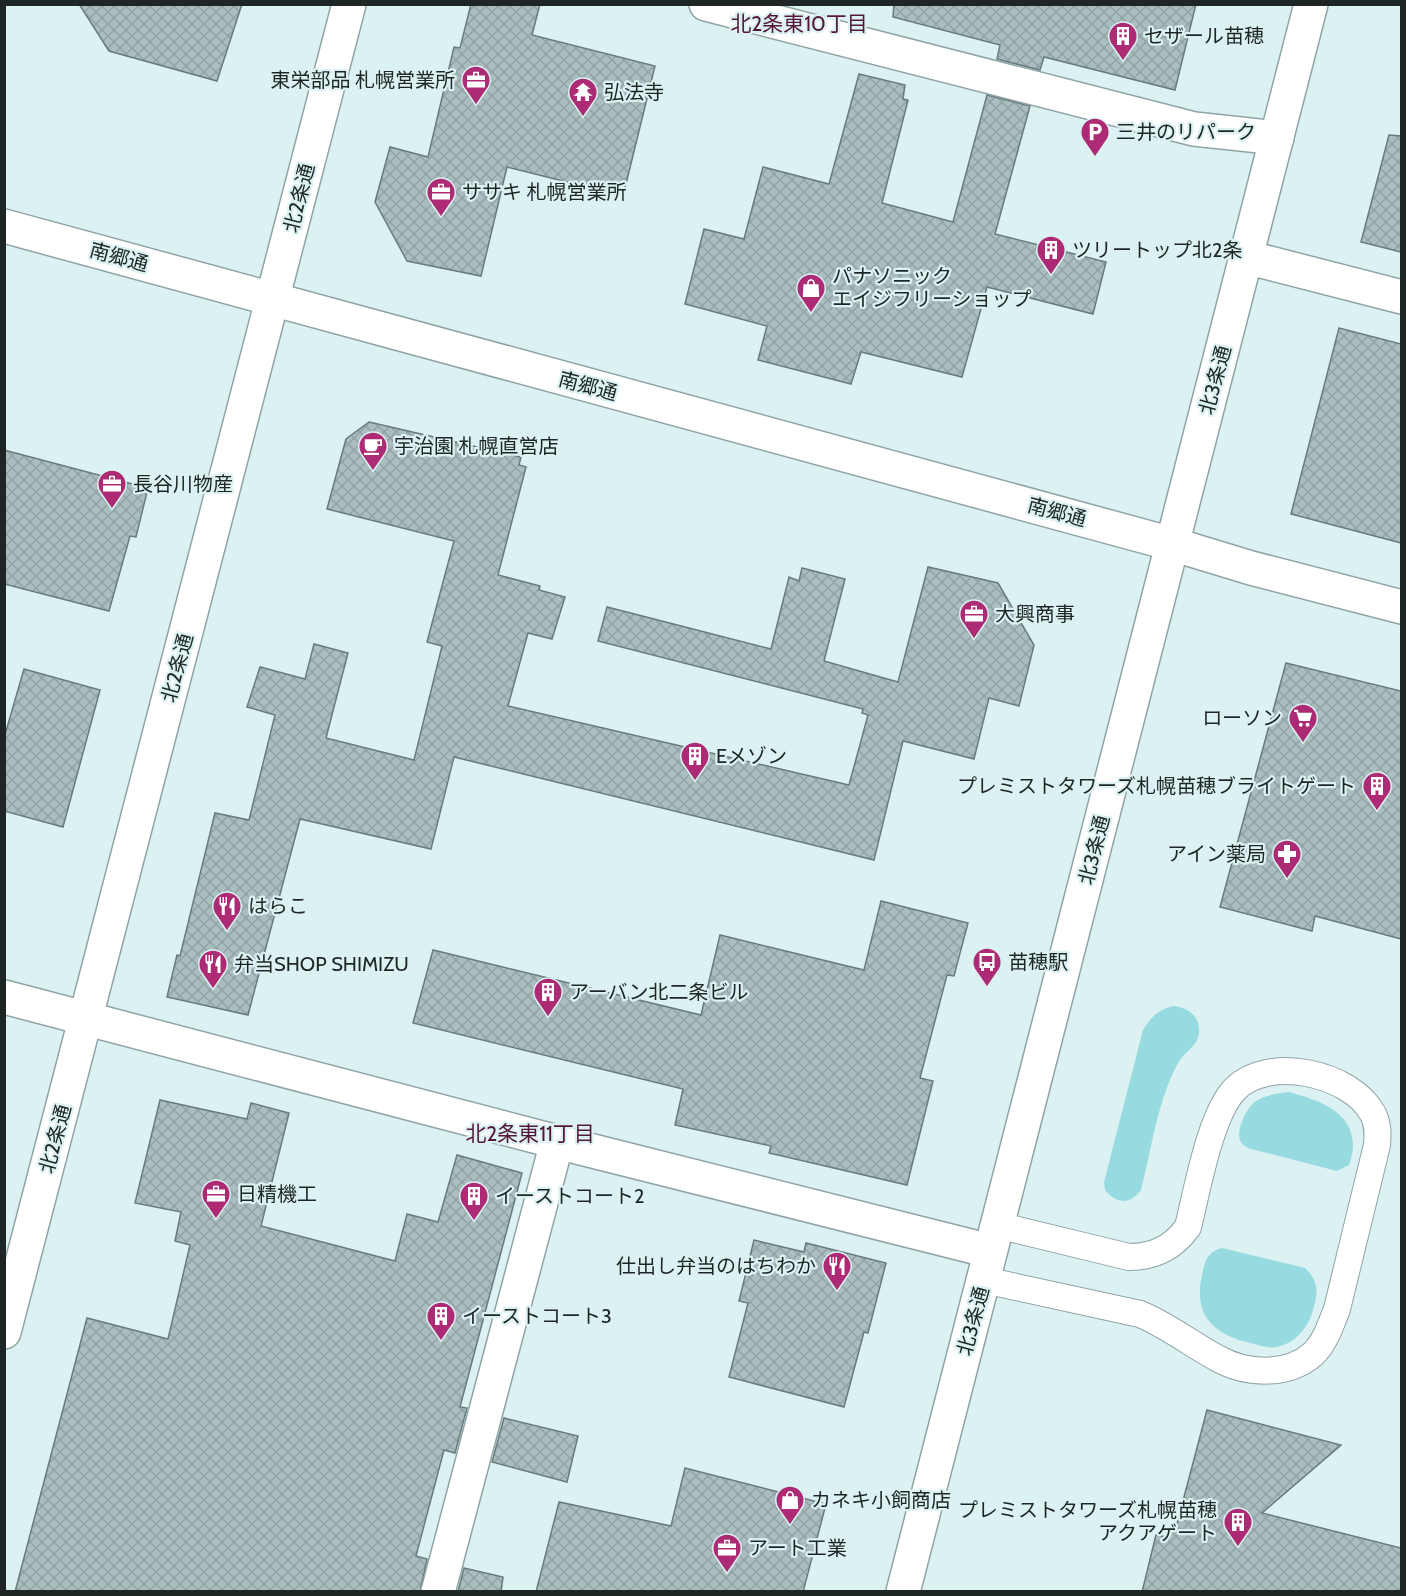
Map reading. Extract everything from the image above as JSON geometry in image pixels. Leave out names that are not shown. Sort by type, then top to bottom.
[{"type":"street","name":"北2条通","points":[[4,1332],[349,4]]},
{"type":"street","points":[[705,4],[1194,129],[1277,138]]},
{"type":"street","name":"北3条通","points":[[903,1592],[1311,4]]},
{"type":"street","name":"南郷通","points":[[4,226],[1172,544],[1251,568],[1401,607]]},
{"type":"street","points":[[1246,257],[1401,297]]},
{"type":"street","points":[[4,997],[557,1142],[990,1252]]},
{"type":"street","points":[[438,1592],[557,1142]]},
{"type":"lane","points":[[1293,1071],[1323,1077],[1346,1087],[1362,1099],[1372,1113],[1378,1128],[1377,1145],[1337,1309],[1326,1334],[1314,1353],[1294,1366],[1272,1371],[1250,1370],[1219,1360],[1153,1319],[990,1252],[1142,1257],[1160,1252],[1178,1241],[1188,1227],[1215,1123],[1223,1106],[1236,1089],[1254,1077],[1274,1072],[1293,1071]]},
{"type":"shaded area","points":[[1174,1006],[1189,1011],[1196,1018],[1199,1028],[1198,1038],[1173,1072],[1163,1098],[1141,1190],[1128,1200],[1118,1200],[1105,1190],[1104,1182],[1143,1030],[1156,1014]]},
{"type":"shaded area","points":[[1289,1092],[1322,1103],[1340,1115],[1351,1134],[1353,1148],[1349,1165],[1337,1171],[1251,1149],[1242,1143],[1239,1135],[1241,1124],[1253,1104],[1268,1096]]},
{"type":"shaded area","points":[[1222,1248],[1305,1268],[1310,1273],[1315,1284],[1316,1300],[1306,1326],[1296,1338],[1283,1345],[1264,1347],[1226,1334],[1209,1321],[1200,1301],[1202,1275],[1208,1258],[1213,1252]]},
{"type":"building","points":[[79,4],[242,4],[217,81],[109,51]]},
{"type":"building","points":[[471,4],[540,4],[532,35],[655,66],[623,196],[507,167],[481,276],[407,261],[375,202],[390,147],[428,157],[454,47],[460,48]]},
{"type":"building","name":"セザール苗穂","points":[[894,4],[1196,4],[1175,90],[1044,57],[1040,70],[997,59],[1000,45],[893,17]]},
{"type":"building","points":[[859,74],[905,85],[903,99],[908,100],[882,203],[953,222],[987,95],[1030,106],[995,234],[1106,262],[1093,314],[987,287],[962,377],[861,352],[851,384],[758,360],[767,326],[685,304],[704,229],[744,239],[763,167],[829,184]]},
{"type":"building","points":[[1389,135],[1401,136],[1401,252],[1361,242]]},
{"type":"building","points":[[1339,328],[1401,344],[1401,543],[1291,514]]},
{"type":"building","points":[[369,422],[521,457],[519,465],[526,467],[498,575],[540,586],[539,590],[565,597],[552,639],[528,633],[508,706],[849,785],[868,715],[862,713],[863,709],[598,641],[607,607],[771,649],[789,577],[799,581],[802,568],[845,579],[824,661],[898,682],[928,567],[998,583],[1034,645],[1019,706],[989,698],[974,759],[903,741],[874,860],[454,757],[431,849],[300,819],[248,1015],[167,997],[177,955],[180,956],[215,813],[249,820],[275,715],[247,707],[260,667],[305,679],[314,644],[348,653],[326,738],[414,760],[442,646],[427,642],[454,541],[327,509],[346,439]]},
{"type":"building","points":[[4,450],[148,488],[136,537],[130,536],[109,611],[4,584]]},
{"type":"building","points":[[1286,663],[1401,691],[1401,939],[1315,916],[1312,931],[1220,907]]},
{"type":"building","points":[[24,669],[100,690],[63,827],[4,811],[4,738]]},
{"type":"building","points":[[881,901],[968,923],[954,976],[947,975],[920,1078],[933,1081],[907,1185],[769,1153],[771,1146],[675,1125],[683,1089],[413,1023],[433,950],[701,1015],[720,935],[864,970]]},
{"type":"building","points":[[160,1100],[247,1119],[251,1103],[289,1113],[261,1226],[395,1261],[407,1214],[438,1222],[457,1155],[522,1173],[460,1407],[467,1408],[455,1453],[444,1450],[416,1556],[427,1559],[420,1592],[15,1592],[87,1318],[168,1339],[190,1245],[175,1241],[181,1212],[135,1203]]},
{"type":"building","points":[[754,1240],[804,1252],[806,1243],[886,1263],[868,1333],[864,1332],[844,1407],[729,1377],[748,1303],[739,1301]]},
{"type":"building","points":[[1207,1410],[1341,1445],[1262,1513],[1401,1548],[1401,1592],[1142,1592],[1156,1535],[1166,1537],[1167,1530],[1175,1531]]},
{"type":"building","points":[[504,1418],[578,1436],[567,1482],[492,1462]]},
{"type":"building","points":[[685,1468],[826,1504],[803,1592],[536,1592],[559,1502],[671,1526]]},
{"type":"building","points":[[464,1568],[503,1577],[501,1592],[458,1592]]},
{"type":"place","name":"セザール苗穂","points":[[1123,62]]},
{"type":"place","name":"東栄部品 札幌営業所","points":[[476,106]]},
{"type":"place","name":"弘法寺","points":[[583,118]]},
{"type":"place","name":"三井のリパーク","points":[[1095,158]]},
{"type":"place","name":"ササキ 札幌営業所","points":[[441,218]]},
{"type":"place","name":"ツリートップ北2条","points":[[1051,276]]},
{"type":"place","name":"パナソニック エイジフリーショップ","points":[[811,314]]},
{"type":"place","name":"宇治園 札幌直営店","points":[[373,472]]},
{"type":"place","name":"長谷川物産","points":[[112,510]]},
{"type":"place","name":"大興商事","points":[[974,640]]},
{"type":"place","name":"ローソン","points":[[1303,744]]},
{"type":"place","name":"Eメゾン","points":[[695,782]]},
{"type":"place","name":"プレミストタワーズ札幌苗穂ブライトゲート","points":[[1377,812]]},
{"type":"place","name":"アイン薬局","points":[[1287,880]]},
{"type":"place","name":"はらこ","points":[[227,932]]},
{"type":"place","name":"苗穂駅","points":[[987,988]]},
{"type":"place","name":"弁当SHOP SHIMIZU","points":[[213,990]]},
{"type":"place","name":"アーバン北二条ビル","points":[[548,1018]]},
{"type":"place","name":"日精機工","points":[[216,1220]]},
{"type":"place","name":"イーストコート2","points":[[474,1222]]},
{"type":"place","name":"仕出し弁当のはちわか","points":[[837,1292]]},
{"type":"place","name":"イーストコート3","points":[[441,1342]]},
{"type":"place","name":"カネキ小飼商店","points":[[790,1526]]},
{"type":"place","name":"プレミストタワーズ札幌苗穂 アクアゲート","points":[[1238,1548]]},
{"type":"place","name":"アート工業","points":[[727,1574]]},
{"type":"district","name":"北2条東10丁目","points":[[799,24]]},
{"type":"district","name":"北2条東11丁目","points":[[530,1134]]}]
